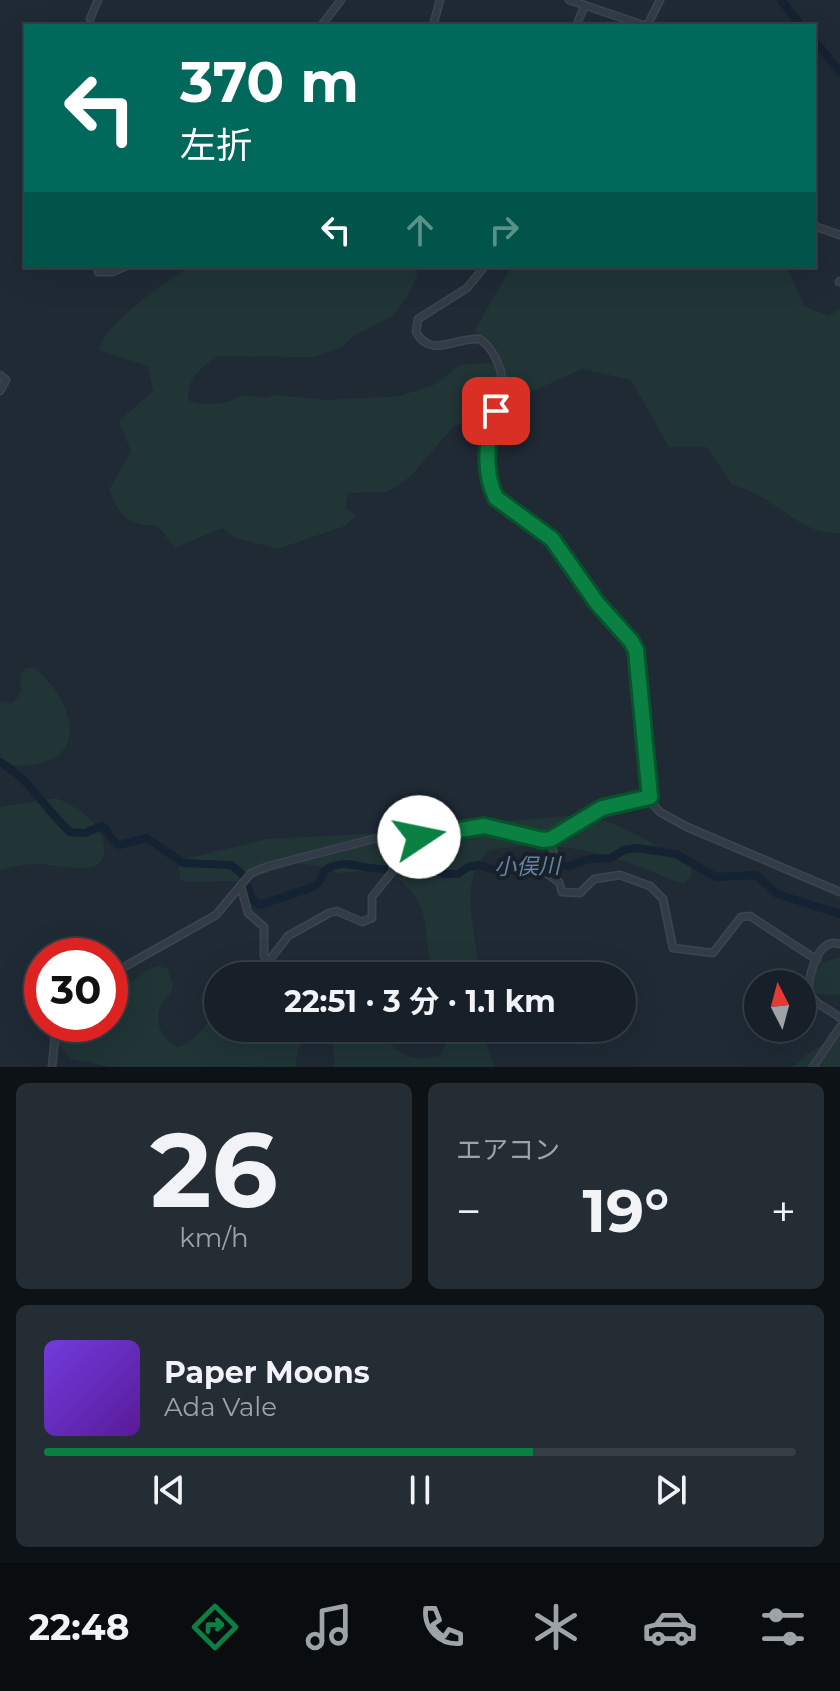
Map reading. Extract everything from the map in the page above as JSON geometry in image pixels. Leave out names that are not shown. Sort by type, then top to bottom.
[{"type":"street","points":[[90,19],[98,0]]},
{"type":"street","points":[[323,24],[341,0]]},
{"type":"street","points":[[434,24],[440,0]]},
{"type":"street","points":[[569,0],[640,24]]},
{"type":"street","points":[[648,24],[660,0]]},
{"type":"street","points":[[577,24],[584,7]]},
{"type":"street","points":[[816,227],[840,235]]},
{"type":"street","points":[[98,272],[121,268]]},
{"type":"street","points":[[483,268],[467,288],[418,319],[416,332],[424,343],[433,347],[465,338],[479,339],[488,346],[500,368],[504,379],[503,391],[488,432],[487,446],[493,494],[552,539],[597,603],[633,645],[650,797],[660,812],[687,827],[840,892]]},
{"type":"street","points":[[0,375],[6,380],[0,391]]},
{"type":"street","points":[[128,965],[216,915],[256,870],[385,836],[419,837],[484,826],[543,840],[551,839],[593,812],[650,797]]},
{"type":"street","points":[[241,886],[248,913],[264,927],[264,956],[269,961],[288,936],[329,913],[337,911],[362,922],[372,918],[372,897],[395,865],[385,836]]},
{"type":"street","points":[[551,839],[554,856],[545,874],[559,882],[562,892],[580,893],[594,879],[620,875],[650,886],[663,899],[673,948],[713,953],[741,917],[750,916],[817,960]]},
{"type":"street","points":[[840,944],[824,947],[809,986],[810,994],[840,1018]]},
{"type":"street","points":[[813,1067],[840,1027]]},
{"type":"street","points":[[52,1067],[54,1042]]},
{"type":"green space","points":[[188,268],[418,268],[406,299],[391,317],[354,336],[340,348],[314,357],[217,356],[200,370],[189,386],[189,401],[209,404],[224,403],[242,395],[327,400],[400,396],[434,385],[460,365],[502,362],[494,344],[474,331],[511,268],[788,268],[804,306],[829,316],[840,308],[840,533],[811,528],[760,496],[733,486],[707,447],[669,447],[631,380],[582,369],[453,427],[412,475],[395,488],[385,492],[348,493],[345,508],[356,516],[345,526],[277,549],[236,538],[222,528],[175,548],[158,526],[140,524],[126,518],[109,490],[131,451],[119,421],[153,391],[148,366],[99,350],[103,339],[124,315]]},
{"type":"green space","points":[[27,668],[35,668],[57,693],[65,708],[69,738],[63,750],[51,760],[19,766],[0,762],[0,701],[12,703],[16,699],[20,691],[21,673]]},
{"type":"green space","points":[[56,798],[77,809],[99,830],[104,852],[101,861],[83,868],[38,864],[0,870],[0,807]]},
{"type":"green space","points":[[577,815],[592,817],[620,827],[685,862],[691,867],[692,877],[684,883],[677,882],[608,856],[561,847],[513,847],[488,851],[478,864],[471,895],[477,962],[431,962],[421,907],[406,886],[385,870],[339,873],[298,863],[241,881],[185,882],[180,879],[178,868],[181,860],[267,839],[445,830],[465,825]]},
{"type":"green space","points":[[840,958],[840,995],[816,994],[814,970]]},
{"type":"green space","points":[[157,966],[167,968],[173,985],[160,1008],[158,1021],[166,1039],[177,1047],[194,1038],[204,1027],[204,1042],[304,1042],[297,1055],[296,1067],[111,1067],[71,1059],[56,1042],[128,1042],[128,985]]},
{"type":"green space","points":[[840,1036],[840,1067],[792,1067],[812,1051]]},
{"type":"green space","points":[[329,1042],[388,1042],[410,1057],[428,1058],[440,1056],[447,1042],[485,1042],[495,1067],[333,1067],[333,1045]]},
{"type":"waterway","points":[[781,0],[799,24]]},
{"type":"waterway","points":[[816,42],[840,72]]},
{"type":"waterway","name":"小俣川","points":[[0,762],[20,777],[70,832],[85,833],[102,826],[119,845],[147,838],[183,863],[231,865],[242,874],[253,900],[260,905],[313,887],[325,870],[338,865],[402,869],[412,868],[417,860],[424,860],[437,872],[458,874],[468,867],[479,865],[494,870],[518,870],[534,863],[569,866],[589,859],[611,858],[624,850],[637,848],[676,854],[716,877],[756,875],[777,894],[840,914]]},
{"type":"route","points":[[419,837],[484,826],[543,840],[551,839],[602,808],[650,797],[636,650],[597,603],[552,539],[496,498],[492,489],[487,446],[488,432],[496,411]]}]
